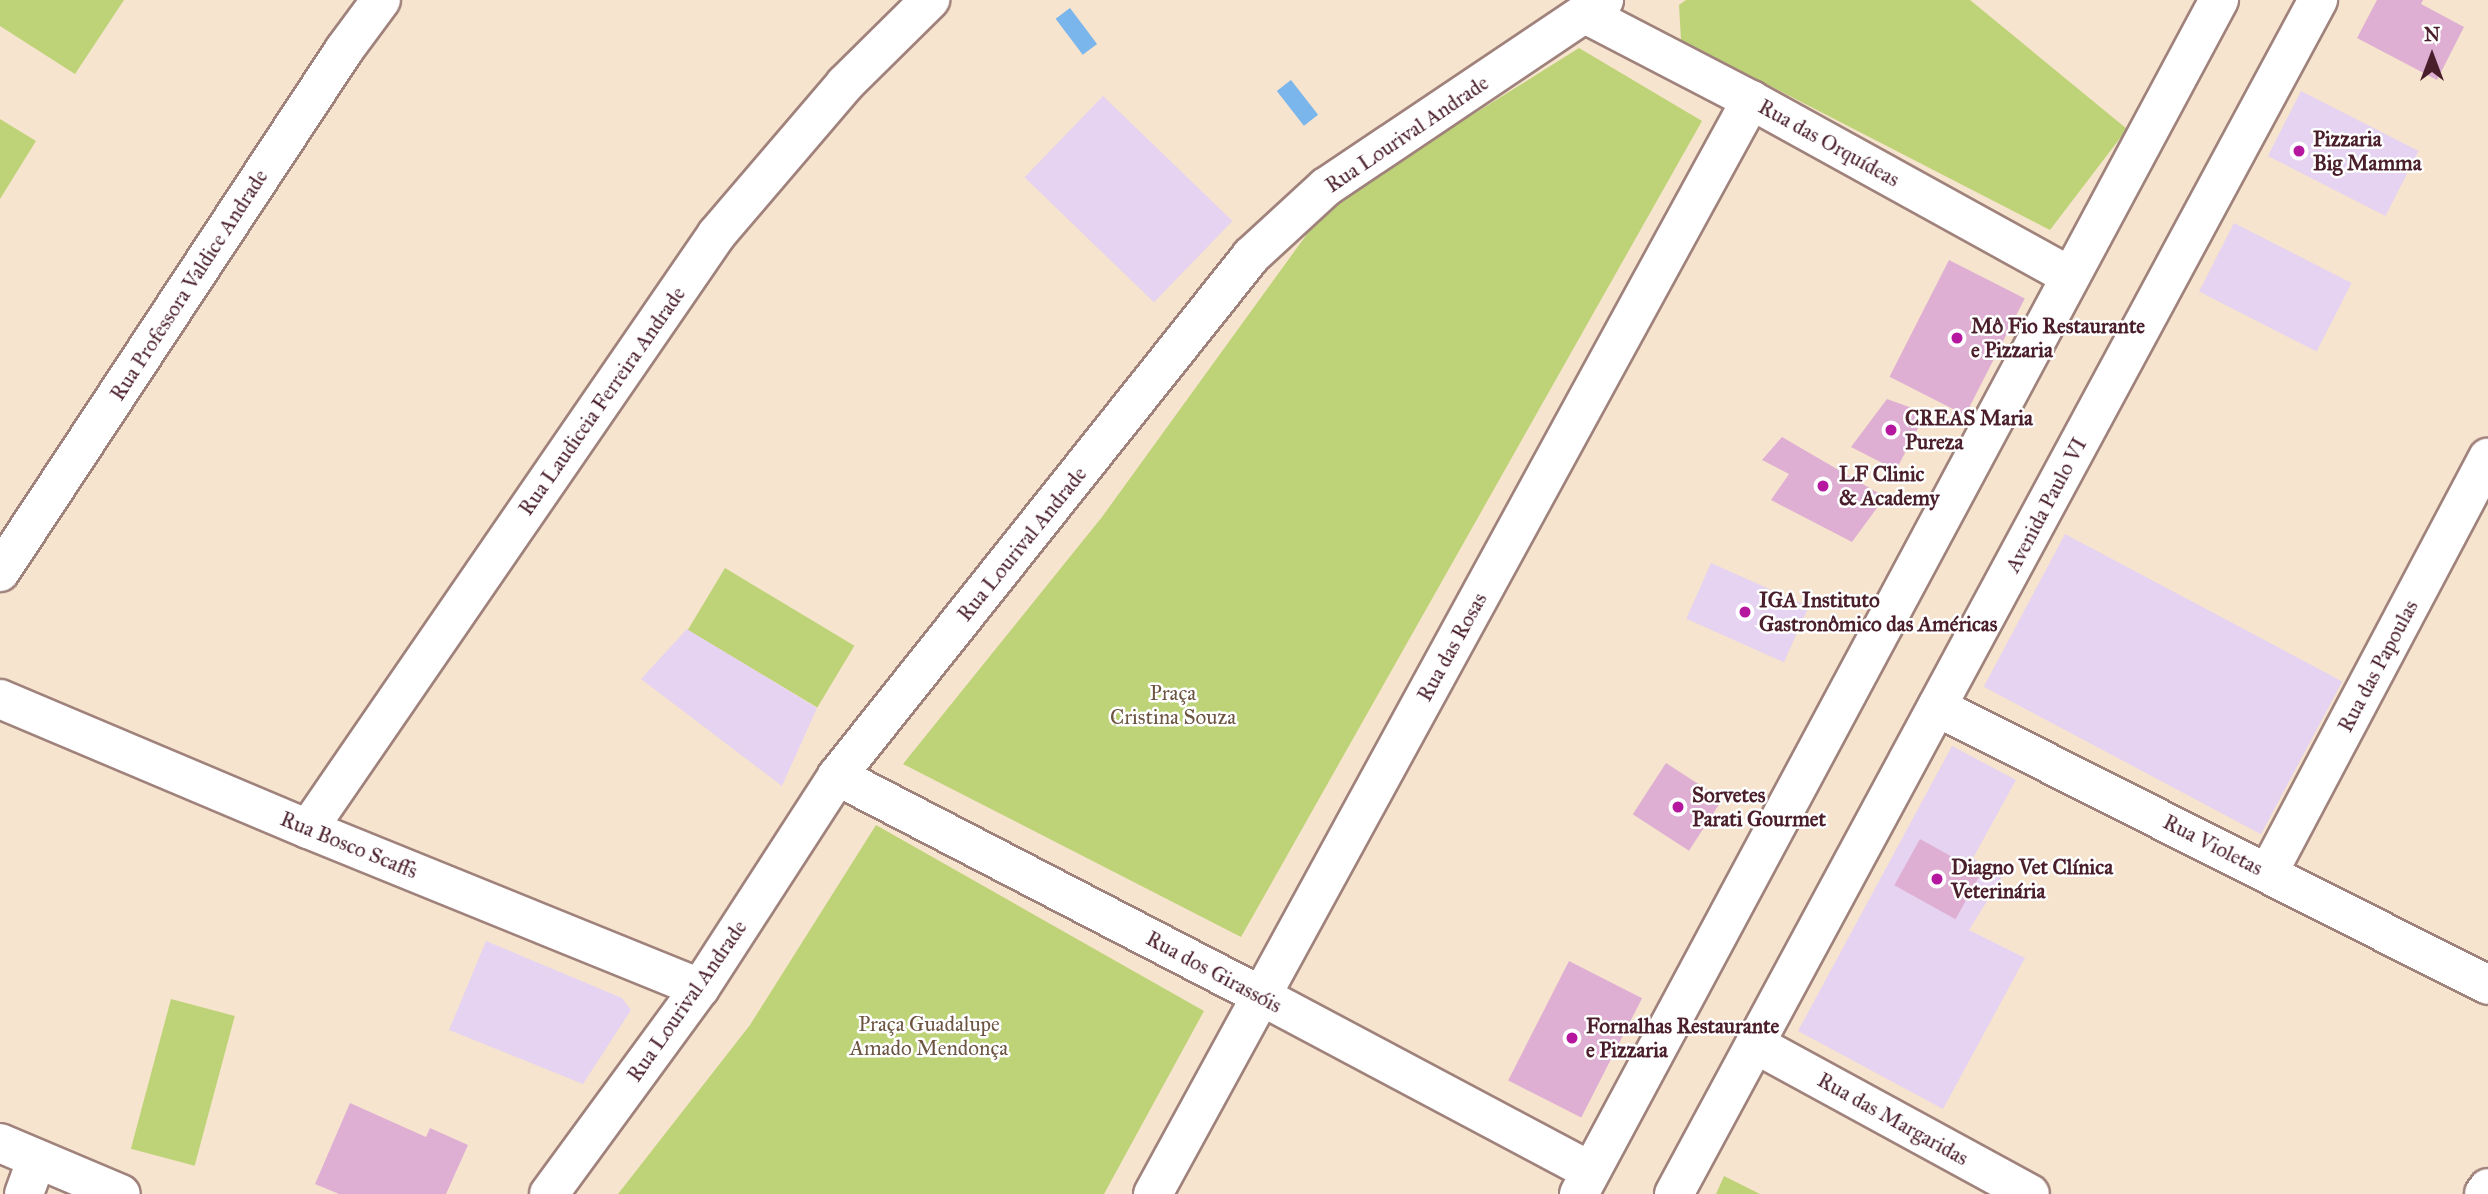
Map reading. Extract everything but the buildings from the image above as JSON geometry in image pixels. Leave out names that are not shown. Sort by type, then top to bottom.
[{"type":"street","name":"Rua Professora Valdice Andrade","points":[[0,572],[344,50],[382,0]]},
{"type":"street","name":"Rua Laudiceia Ferreira Andrade","points":[[308,829],[717,234],[845,83],[930,0]]},
{"type":"street","points":[[1584,1183],[2219,0]]},
{"type":"street","name":"Avenida Paulo VI","points":[[1674,1194],[2318,0]]},
{"type":"street","name":"Rua das Orquídeas","points":[[1594,7],[1751,100],[2070,276]]},
{"type":"street","name":"Rua Lourival Andrade","points":[[549,1194],[700,988],[837,776],[1251,256],[1326,187],[1594,7]]},
{"type":"street","name":"Rua das Rosas","points":[[1153,1194],[1751,100]]},
{"type":"street","name":"Rua das Papoulas","points":[[2269,873],[2488,458]]},
{"type":"street","name":"Rua Bosco Scaffs","points":[[0,699],[308,829],[700,988]]},
{"type":"street","name":"Rua Violetas","points":[[1937,707],[2488,985]]},
{"type":"street","name":"Rua dos Girassóis","points":[[837,776],[1261,996],[1584,1183]]},
{"type":"street","name":"Rua das Margaridas","points":[[1755,1044],[2030,1194]]},
{"type":"street","points":[[0,1143],[30,1177],[121,1194]]},
{"type":"street","points":[[2484,1194],[2488,1188]]},
{"type":"shaded area","points":[[2301,91],[2419,151],[2385,216],[2268,156]]},
{"type":"shaded area","points":[[1103,96],[1232,221],[1154,302],[1025,177]]},
{"type":"shaded area","points":[[2234,223],[2352,283],[2317,352],[2199,292]]},
{"type":"shaded area","points":[[2065,534],[2342,681],[2261,834],[1984,687]]},
{"type":"shaded area","name":"IGA Instituto Gastronômico das Américas","points":[[1711,563],[1809,607],[1784,662],[1686,619]]},
{"type":"shaded area","points":[[687,629],[817,708],[782,786],[641,679]]},
{"type":"shaded area","points":[[1952,746],[2016,780],[1973,858],[2002,877],[1969,930],[2025,958],[1943,1109],[1798,1031]]},
{"type":"shaded area","points":[[486,941],[622,998],[631,1010],[583,1084],[449,1030]]},
{"type":"green space","points":[[0,0],[124,0],[75,74],[0,26]]},
{"type":"green space","points":[[1686,0],[1970,0],[2127,129],[2050,230],[1681,40],[1679,5]]},
{"type":"green space","name":"Praça Cristina Souza","points":[[1579,48],[1702,121],[1241,937],[903,764],[1102,517],[1328,205]]},
{"type":"green space","points":[[0,119],[36,141],[0,199]]},
{"type":"green space","points":[[725,568],[854,646],[817,707],[688,630]]},
{"type":"green space","name":"Praça Guadalupe Amado Mendonça","points":[[876,825],[1204,1011],[1104,1194],[618,1194],[750,1025]]},
{"type":"green space","points":[[171,999],[235,1016],[195,1166],[131,1149]]},
{"type":"green space","points":[[1724,1176],[1760,1194],[1716,1194]]},
{"type":"water","points":[[1070,8],[1097,44],[1083,55],[1056,19]]},
{"type":"water","points":[[1291,80],[1318,115],[1304,126],[1277,91]]},
{"type":"place","name":"Pizzaria Big Mamma","points":[[2299,151]]},
{"type":"place","name":"Mô Fio Restaurante e Pizzaria","points":[[1957,338]]},
{"type":"place","name":"CREAS Maria Pureza","points":[[1891,430]]},
{"type":"place","name":"LF Clinic & Academy","points":[[1823,486]]},
{"type":"place","name":"IGA Instituto Gastronômico das Américas","points":[[1745,612]]},
{"type":"place","name":"Sorvetes Parati Gourmet","points":[[1678,807]]},
{"type":"place","name":"Diagno Vet Clínica Veterinária","points":[[1937,879]]},
{"type":"place","name":"Fornalhas Restaurante e Pizzaria","points":[[1572,1038]]}]
